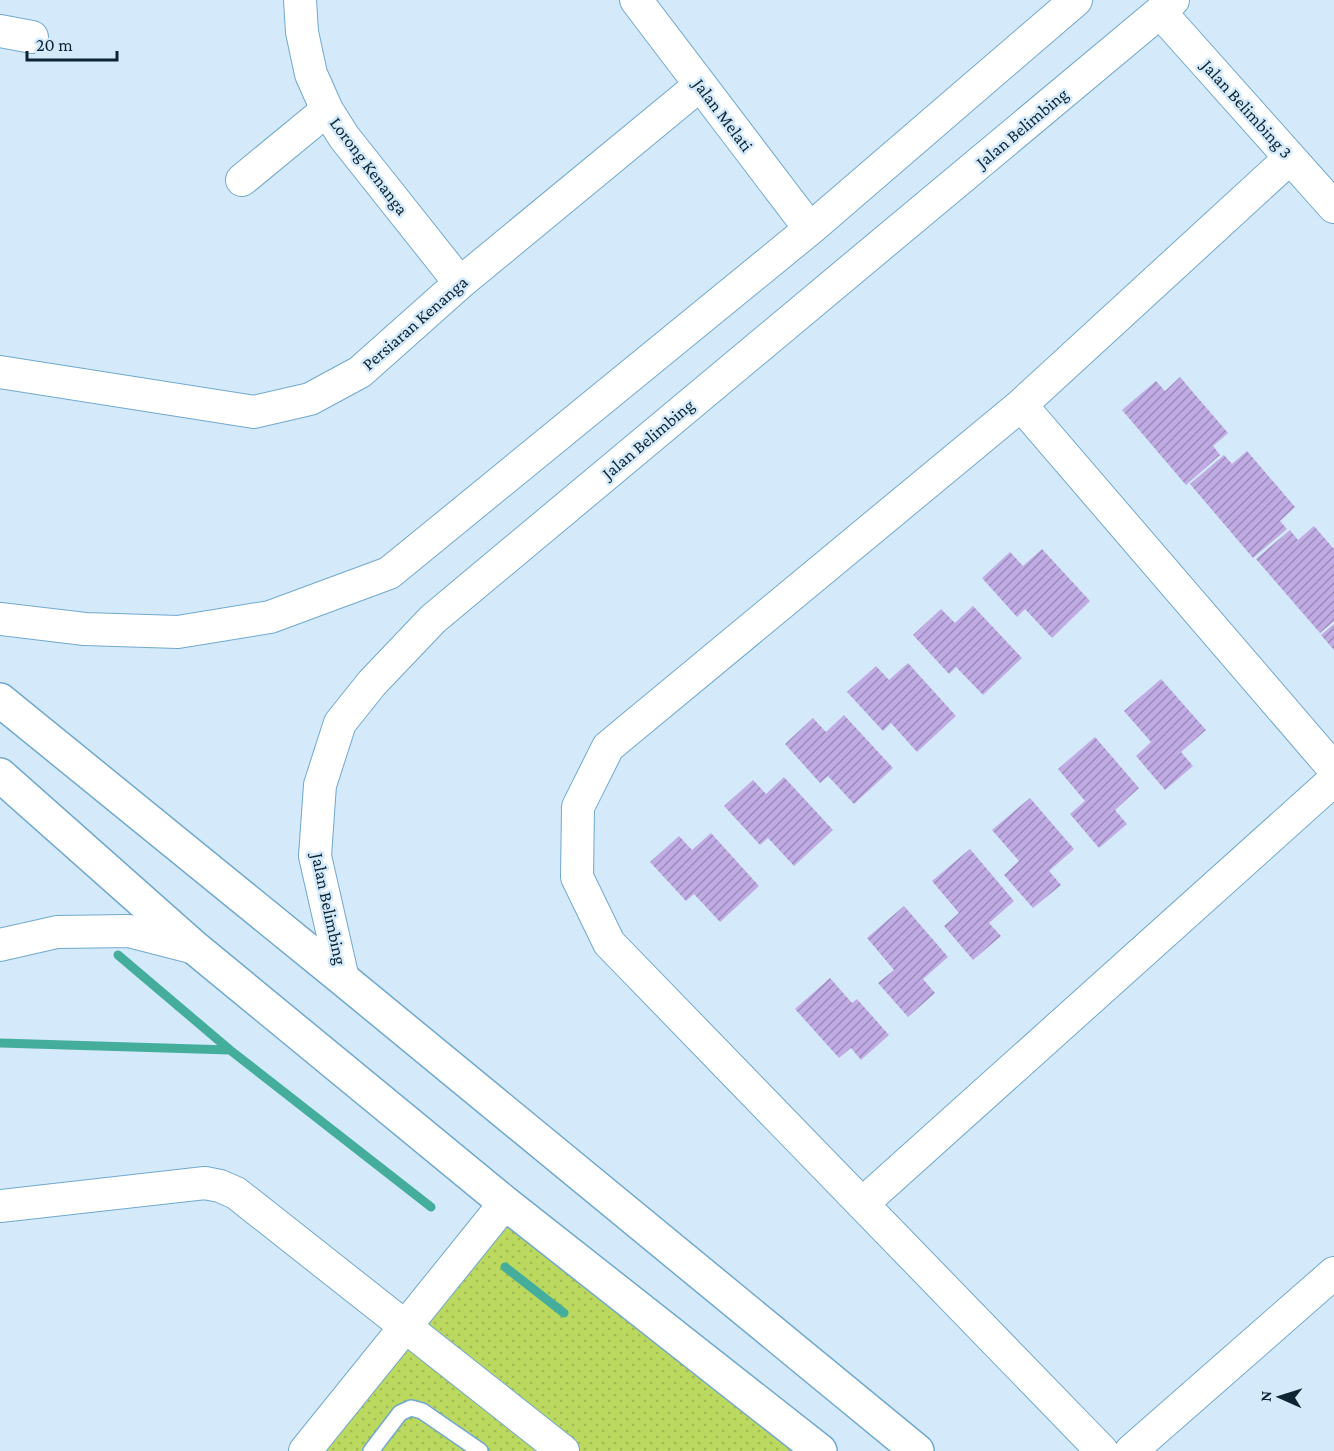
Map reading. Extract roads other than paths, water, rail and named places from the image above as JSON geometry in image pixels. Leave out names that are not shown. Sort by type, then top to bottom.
[{"type":"main road","points":[[0,700],[917,1451]]},
{"type":"main road","points":[[0,775],[195,948],[505,1203],[820,1451]]},
{"type":"street","name":"Lorong Kenanga","points":[[300,0],[302,32],[311,74],[327,110],[345,137],[460,283]]},
{"type":"street","name":"Jalan Melati","points":[[636,0],[810,229]]},
{"type":"street","points":[[0,620],[85,629],[178,632],[270,616],[390,573],[810,229],[1076,0]]},
{"type":"street","name":"Jalan Belimbing 3","points":[[1166,6],[1290,158],[1334,207]]},
{"type":"street","name":"Jalan Belimbing","points":[[343,980],[315,856],[320,785],[340,723],[372,682],[432,619],[1166,6]]},
{"type":"street","points":[[0,31],[32,38]]},
{"type":"street","name":"Persiaran Kenanga","points":[[0,372],[254,412],[310,399],[360,372],[460,283],[700,85]]},
{"type":"street","points":[[243,180],[327,110]]},
{"type":"street","points":[[1102,1451],[609,943],[577,877],[578,807],[608,747],[1021,405],[1290,158]]},
{"type":"street","points":[[1021,405],[1334,769]]},
{"type":"street","points":[[862,1204],[1334,780]]},
{"type":"street","points":[[0,945],[57,932],[129,931],[195,948]]},
{"type":"street","points":[[0,1206],[205,1183],[236,1193],[406,1326],[553,1448]]},
{"type":"street","points":[[305,1451],[505,1203]]},
{"type":"street","points":[[1131,1451],[1334,1273]]},
{"type":"lane","points":[[371,1451],[400,1413],[411,1408],[422,1411],[480,1451]]},
{"type":"waterway","points":[[118,955],[230,1050],[431,1207]]},
{"type":"waterway","points":[[0,1043],[230,1050]]},
{"type":"waterway","points":[[505,1267],[564,1313]]}]
